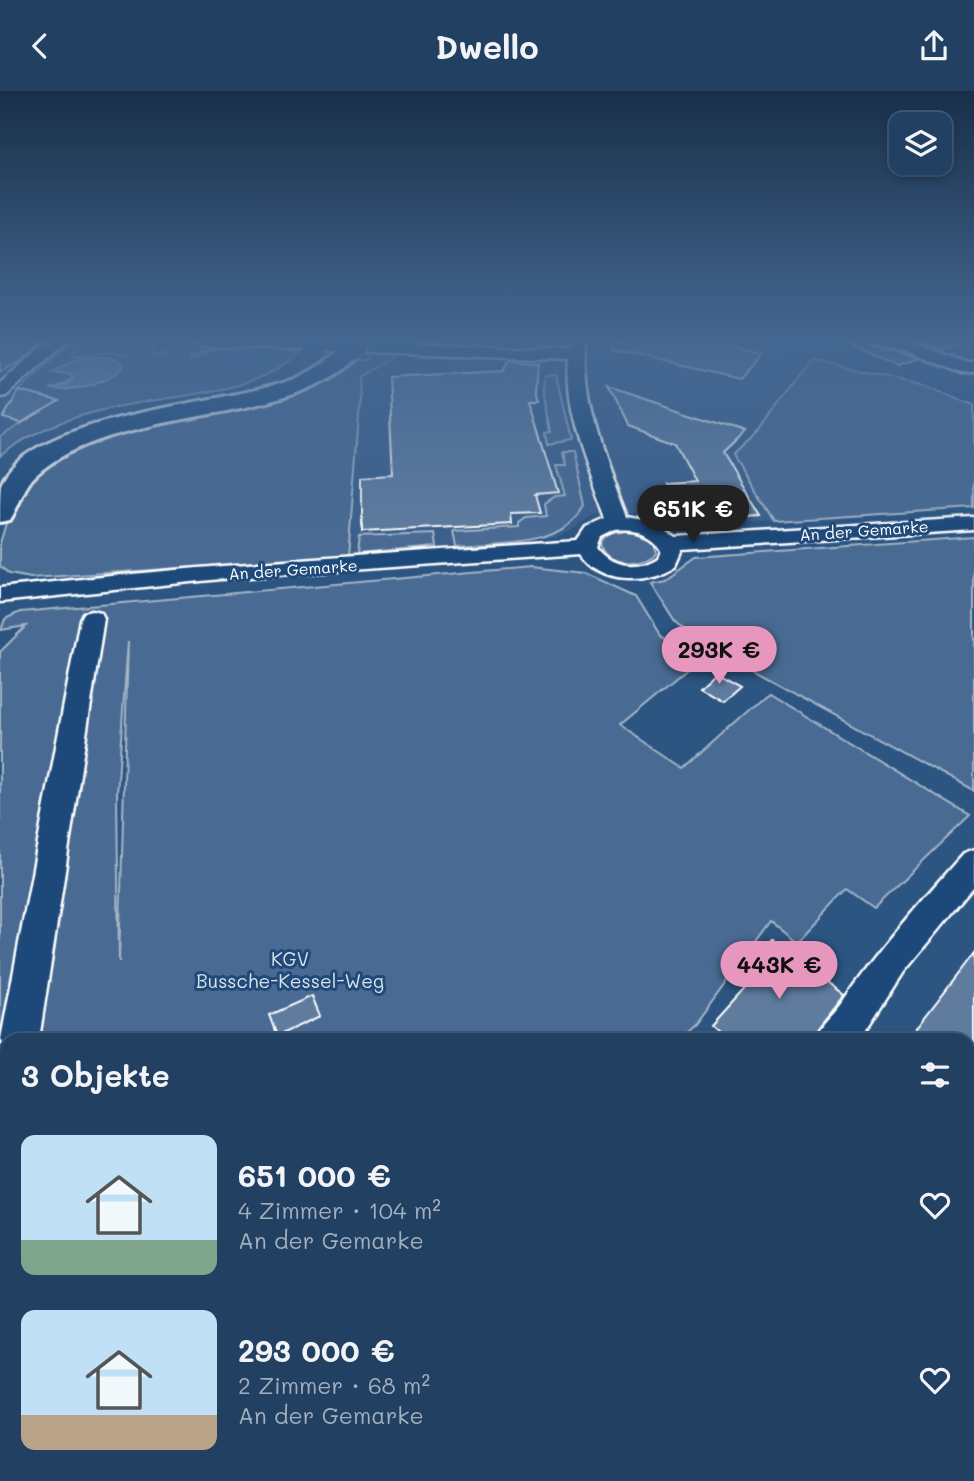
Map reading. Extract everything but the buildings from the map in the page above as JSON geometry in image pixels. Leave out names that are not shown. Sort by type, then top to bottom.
[{"type":"highway","points":[[0,466],[26,446],[62,428],[146,406]]},
{"type":"highway","points":[[0,515],[9,492],[27,468],[64,445],[107,429],[209,406]]},
{"type":"street","points":[[581,406],[588,439],[619,523]]},
{"type":"street","points":[[619,523],[647,527],[666,537],[670,543],[671,554],[668,560],[652,569],[639,572],[603,564],[587,547],[595,531],[619,523]]},
{"type":"street","name":"An der Gemarke","points":[[670,543],[974,524]]},
{"type":"street","name":"An der Gemarke","points":[[0,595],[228,573],[587,547]]},
{"type":"street","points":[[21,1033],[92,619]]},
{"type":"street","points":[[849,1033],[891,961],[974,864]]},
{"type":"shaded area","points":[[0,406],[52,406],[0,437]]},
{"type":"shaded area","points":[[360,406],[778,406],[758,432],[733,454],[774,521],[681,527],[652,515],[619,512],[592,517],[573,530],[554,537],[348,557]]},
{"type":"green space","points":[[50,406],[121,406],[83,415],[48,428],[0,456],[0,437]]},
{"type":"green space","points":[[229,406],[360,406],[348,557],[31,578],[9,574],[0,566],[0,543],[13,501],[30,474],[76,444]]},
{"type":"green space","points":[[547,406],[563,406],[571,440],[549,444],[547,432],[552,431]]},
{"type":"green space","points":[[778,406],[974,406],[974,508],[774,521],[733,455],[758,432]]},
{"type":"green space","points":[[562,452],[573,452],[585,506],[575,519],[546,536],[457,546],[454,531],[519,527],[519,523],[526,518],[546,516],[544,504],[555,497],[565,496],[556,465],[565,465]]},
{"type":"green space","points":[[632,530],[653,540],[656,550],[653,554],[639,560],[623,561],[605,550],[602,542],[609,534]]},
{"type":"green space","points":[[435,534],[437,547],[357,554],[359,537]]},
{"type":"green space","points":[[974,537],[974,791],[697,640],[675,621],[650,582],[665,579],[696,557]]},
{"type":"green space","name":"KGV Bussche-Kessel-Weg","points":[[530,567],[586,573],[636,596],[660,635],[702,657],[620,725],[684,768],[768,693],[970,816],[874,908],[847,889],[797,942],[771,921],[695,1025],[686,1033],[0,1033],[0,652],[26,626],[1,630],[5,619],[20,612]],"holes":[[[128,641],[119,962],[117,794]]]}]
